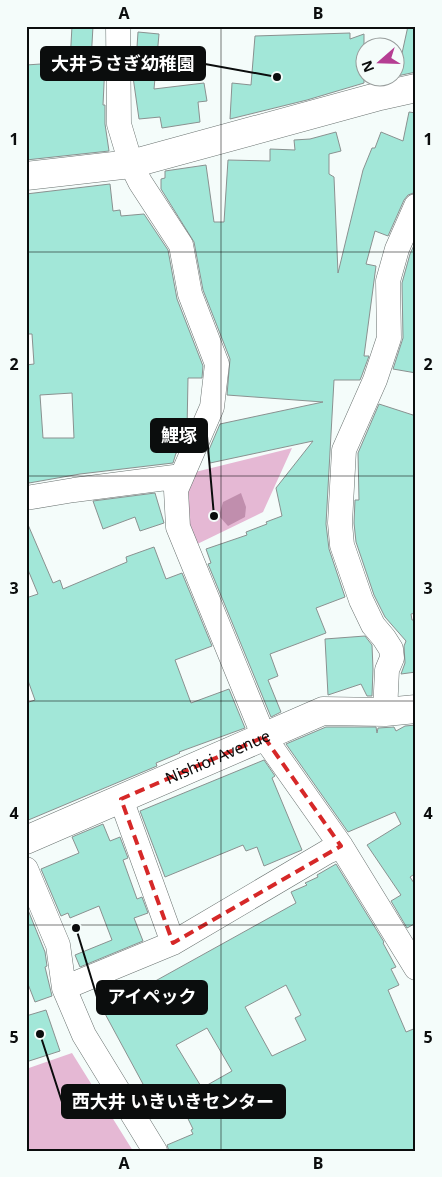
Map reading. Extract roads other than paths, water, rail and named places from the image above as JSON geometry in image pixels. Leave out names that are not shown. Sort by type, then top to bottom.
[{"type":"street","points":[[118,26],[119,124],[131,164],[140,182],[181,245],[190,294],[217,364],[212,407],[176,490],[178,527],[264,736],[407,936],[416,968]]},
{"type":"street","points":[[26,176],[131,164],[380,96],[416,88]]},
{"type":"street","points":[[385,712],[387,670],[392,658],[391,649],[373,625],[361,600],[342,545],[340,514],[344,450],[374,380],[389,338],[388,281],[397,249],[416,206]]},
{"type":"street","points":[[26,498],[182,476]]},
{"type":"street","name":"Nishioi Avenue","points":[[26,840],[323,711],[385,712],[416,710]]},
{"type":"street","points":[[121,799],[173,943]]},
{"type":"street","points":[[64,988],[173,943],[341,846]]},
{"type":"street","points":[[26,869],[58,945],[64,988],[84,1035],[155,1151]]},
{"type":"place","name":"大井うさぎ幼稚園","points":[[277,77]]},
{"type":"place","name":"鯉塚","points":[[214,516]]},
{"type":"place","name":"アイペック","points":[[76,928]]},
{"type":"place","name":"西大井 いきいきセンター","points":[[40,1034]]}]
